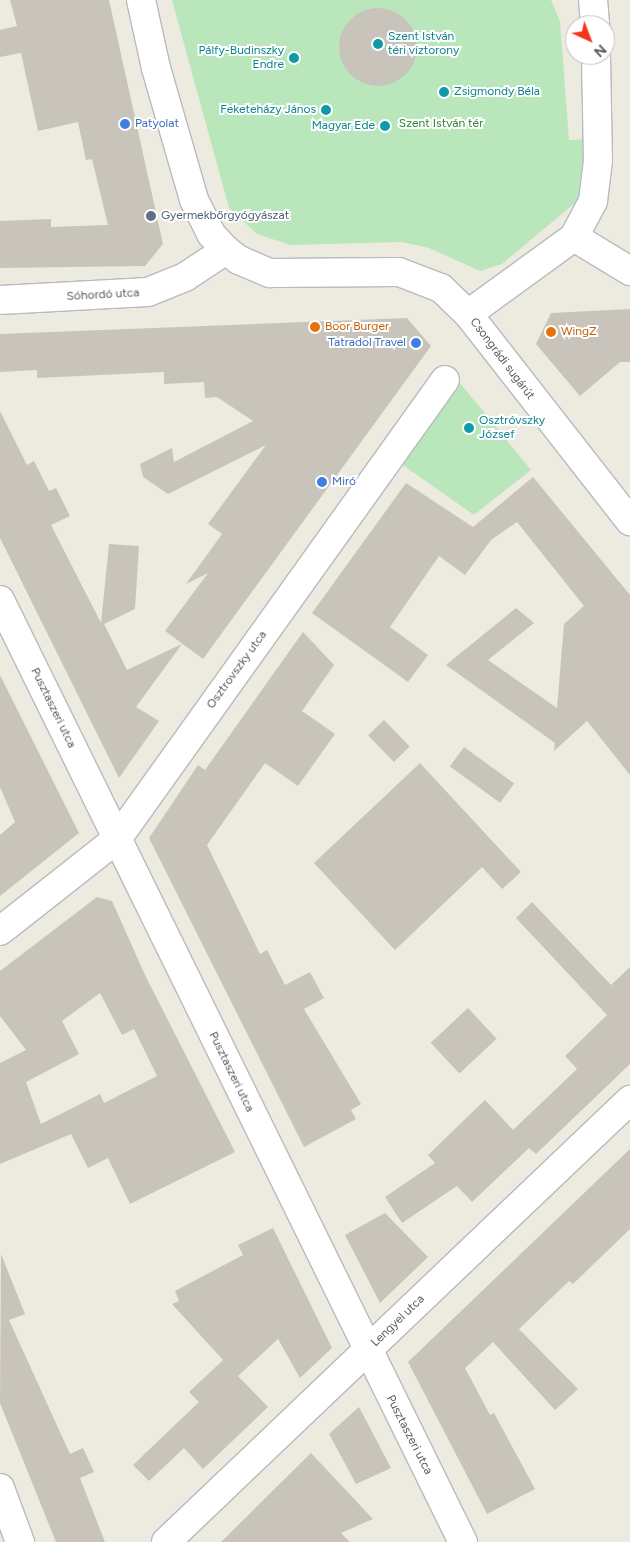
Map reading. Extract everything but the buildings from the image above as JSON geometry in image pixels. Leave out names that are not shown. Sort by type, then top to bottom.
[{"type":"street","points":[[141,0],[156,68],[194,200],[211,234],[226,250],[239,260],[270,273],[399,272],[441,288],[468,314],[574,237],[593,202],[598,162],[596,65]]},
{"type":"street","points":[[593,0],[594,15]]},
{"type":"street","points":[[574,237],[630,271]]},
{"type":"street","name":"Sóhordó utca","points":[[0,300],[148,292],[185,277],[226,250]]},
{"type":"street","name":"Csongrádi sugárút","points":[[468,314],[630,521]]},
{"type":"street","name":"Osztrovszky utca","points":[[0,931],[117,838],[445,380]]},
{"type":"street","name":"Pusztaszeri utca","points":[[0,600],[367,1351],[463,1542]]},
{"type":"street","name":"Lengyel utca","points":[[166,1542],[630,1100]]},
{"type":"street","points":[[0,1488],[20,1542]]},
{"type":"green space","name":"Szent István tér","points":[[172,0],[551,0],[560,21],[569,140],[590,139],[589,169],[575,203],[502,264],[480,271],[429,248],[402,242],[290,245],[257,234],[229,208]]},
{"type":"green space","points":[[460,383],[531,470],[474,515],[400,463]]},
{"type":"place","name":"Szent István téri víztorony","points":[[378,44]]},
{"type":"place","name":"Pálfy-Budinszky Endre","points":[[294,58]]},
{"type":"place","name":"Zsigmondy Béla","points":[[444,92]]},
{"type":"place","name":"Feketeházy János","points":[[326,110]]},
{"type":"place","name":"Patyolat","points":[[125,124]]},
{"type":"place","name":"Magyar Ede","points":[[385,126]]},
{"type":"place","name":"Gyermekbőrgyógyászat","points":[[151,216]]},
{"type":"place","name":"Boor Burger","points":[[315,327]]},
{"type":"place","name":"WingZ","points":[[551,332]]},
{"type":"place","name":"Tatradol Travel","points":[[416,343]]},
{"type":"place","name":"Osztróvszky József","points":[[469,428]]},
{"type":"place","name":"Miró","points":[[322,482]]}]
